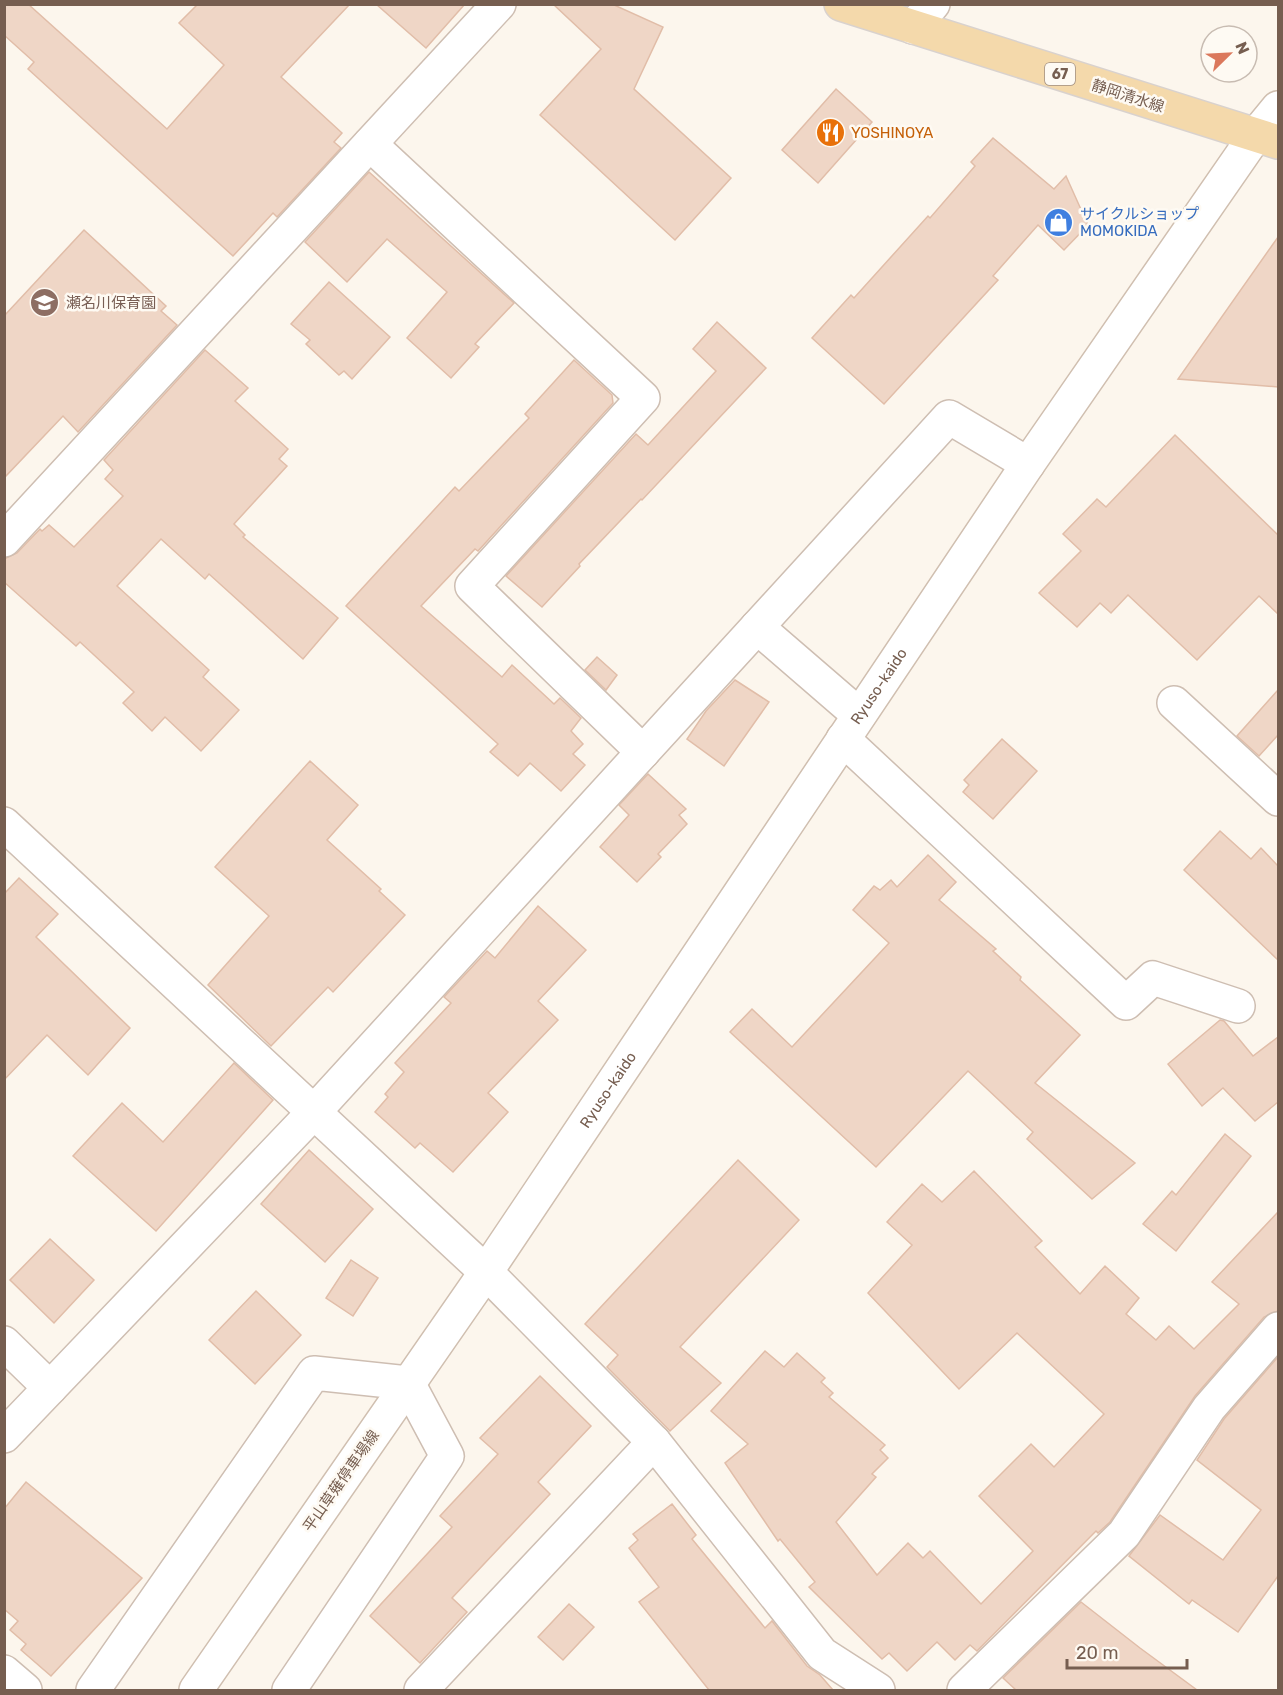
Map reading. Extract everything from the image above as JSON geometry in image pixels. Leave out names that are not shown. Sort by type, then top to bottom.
[{"type":"main road","name":"静岡清水線","points":[[841,4],[923,16],[1267,139]]},
{"type":"street","points":[[4,540],[499,4]]},
{"type":"street","name":"Ryuso-kaido","points":[[486,1272],[1028,464],[1267,139],[1278,108]]},
{"type":"street","points":[[370,144],[643,398],[472,586],[643,752]]},
{"type":"street","points":[[4,1436],[313,1113],[950,417],[1028,464]]},
{"type":"street","points":[[757,627],[851,727],[1126,1003],[1153,978],[1238,1006]]},
{"type":"street","points":[[1174,703],[1278,799]]},
{"type":"street","points":[[4,824],[486,1272],[654,1442],[822,1654],[878,1690]]},
{"type":"street","name":"平山草薙停車場線","points":[[196,1690],[486,1272]]},
{"type":"street","points":[[964,1690],[1124,1534],[1209,1407],[1278,1329]]},
{"type":"street","points":[[4,1344],[50,1388]]},
{"type":"street","points":[[93,1690],[314,1373],[408,1383],[447,1455],[289,1690]]},
{"type":"street","points":[[422,1690],[654,1442]]},
{"type":"street","points":[[4,1672],[25,1690]]},
{"type":"building","points":[[4,4],[28,4],[167,129],[224,65],[179,23],[198,4],[350,4],[281,77],[342,133],[334,142],[341,148],[277,217],[273,213],[233,256],[28,69],[34,62],[4,35]]},
{"type":"building","points":[[376,4],[465,4],[426,48]]},
{"type":"building","points":[[553,4],[612,4],[663,27],[634,89],[731,178],[675,240],[540,115],[601,49]]},
{"type":"building","points":[[836,89],[872,122],[818,183],[782,150]]},
{"type":"building","points":[[993,138],[1054,189],[1066,176],[1088,225],[1064,250],[1038,225],[993,276],[998,280],[884,404],[812,338],[851,295],[854,298],[928,216],[930,218],[975,166],[971,162]]},
{"type":"building","points":[[369,172],[514,303],[475,344],[479,347],[451,378],[407,338],[447,292],[387,239],[347,282],[305,242]]},
{"type":"building","points":[[84,230],[166,306],[161,311],[177,325],[78,432],[63,416],[4,478],[4,316]]},
{"type":"building","points":[[1278,237],[1278,387],[1178,379]]},
{"type":"building","points":[[329,282],[390,337],[352,379],[344,371],[339,375],[306,344],[310,340],[291,324]]},
{"type":"building","points":[[717,322],[766,368],[579,564],[580,566],[542,607],[506,576],[636,434],[648,445],[716,371],[693,349]]},
{"type":"building","points":[[205,350],[248,388],[235,401],[288,449],[279,459],[287,466],[234,524],[245,535],[243,537],[338,618],[303,659],[209,574],[205,579],[161,539],[117,586],[209,670],[203,677],[239,710],[201,751],[165,717],[152,731],[123,703],[134,692],[80,642],[76,646],[4,582],[4,559],[17,553],[40,529],[42,531],[49,525],[74,547],[123,496],[105,479],[113,470],[104,460]]},
{"type":"building","points":[[574,360],[612,395],[613,403],[478,551],[475,549],[421,606],[502,677],[512,665],[554,704],[560,698],[581,718],[571,731],[583,744],[573,754],[585,765],[561,791],[530,763],[518,776],[490,752],[498,744],[346,606],[455,487],[459,491],[529,418],[525,414]]},
{"type":"building","points":[[1175,435],[1278,535],[1278,614],[1259,596],[1197,660],[1128,595],[1111,613],[1100,603],[1077,627],[1039,593],[1081,551],[1063,534],[1097,499],[1106,507]]},
{"type":"building","points":[[597,657],[617,675],[606,690],[585,670]]},
{"type":"building","points":[[735,680],[769,702],[724,766],[687,739],[706,711]]},
{"type":"building","points":[[1278,690],[1278,735],[1259,756],[1237,736]]},
{"type":"building","points":[[1002,739],[1037,771],[993,819],[963,792],[969,785],[964,780]]},
{"type":"building","points":[[310,761],[358,805],[327,840],[381,889],[379,891],[405,915],[333,992],[328,987],[271,1046],[208,985],[269,916],[215,867]]},
{"type":"building","points":[[648,774],[686,809],[679,815],[687,824],[658,854],[661,857],[637,882],[600,847],[629,815],[619,805]]},
{"type":"building","points":[[1220,831],[1251,859],[1261,848],[1278,866],[1278,960],[1184,870]]},
{"type":"building","points":[[928,855],[956,882],[939,900],[996,949],[993,951],[1021,977],[1020,980],[1080,1035],[1035,1083],[1135,1163],[1092,1199],[1027,1139],[1033,1132],[968,1071],[876,1167],[730,1032],[752,1009],[792,1047],[889,943],[853,910],[874,886],[880,890],[891,880],[897,887]]},
{"type":"building","points":[[19,878],[58,914],[36,937],[130,1028],[88,1075],[47,1035],[4,1080],[4,894]]},
{"type":"building","points":[[538,906],[586,950],[538,1001],[558,1020],[488,1093],[508,1112],[453,1172],[420,1143],[415,1148],[375,1112],[388,1097],[385,1094],[404,1072],[395,1063],[451,1003],[444,997],[487,951],[495,958]]},
{"type":"building","points":[[1220,1020],[1224,1021],[1253,1056],[1278,1037],[1278,1102],[1255,1121],[1223,1088],[1202,1106],[1168,1064]]},
{"type":"building","points":[[234,1063],[273,1100],[156,1231],[73,1156],[122,1103],[163,1142]]},
{"type":"building","points":[[1225,1134],[1251,1156],[1176,1251],[1143,1224],[1172,1191],[1176,1195]]},
{"type":"building","points":[[309,1150],[373,1209],[325,1262],[261,1204]]},
{"type":"building","points":[[738,1160],[799,1220],[680,1347],[721,1383],[670,1431],[607,1367],[618,1355],[585,1324]]},
{"type":"building","points":[[974,1171],[1042,1241],[1035,1247],[1080,1294],[1105,1266],[1139,1298],[1126,1314],[1156,1340],[1169,1326],[1194,1349],[1239,1304],[1212,1282],[1278,1212],[1278,1311],[1264,1317],[1195,1396],[1110,1522],[1098,1533],[1096,1531],[977,1651],[970,1645],[955,1660],[937,1642],[907,1671],[889,1653],[882,1659],[809,1587],[815,1582],[780,1539],[778,1541],[725,1463],[748,1444],[711,1411],[765,1351],[784,1367],[797,1353],[825,1378],[821,1382],[833,1393],[829,1397],[885,1445],[880,1450],[888,1458],[872,1474],[876,1477],[836,1522],[877,1575],[908,1543],[923,1558],[930,1551],[981,1604],[1033,1551],[979,1496],[1031,1444],[1054,1467],[1104,1414],[1017,1333],[959,1389],[868,1293],[912,1245],[887,1222],[922,1184],[942,1202]]},
{"type":"building","points":[[50,1239],[94,1280],[54,1323],[10,1280]]},
{"type":"building","points":[[351,1260],[378,1278],[353,1316],[326,1298]]},
{"type":"building","points":[[256,1291],[301,1335],[255,1384],[209,1340]]},
{"type":"building","points":[[1278,1357],[1278,1576],[1238,1632],[1192,1600],[1189,1604],[1129,1556],[1160,1515],[1223,1560],[1261,1510],[1197,1460],[1224,1419]]},
{"type":"building","points":[[540,1376],[591,1426],[538,1482],[550,1494],[452,1598],[467,1612],[420,1663],[370,1616],[452,1527],[440,1516],[498,1454],[480,1438]]},
{"type":"building","points":[[26,1482],[142,1578],[51,1676],[21,1650],[26,1644],[10,1630],[18,1621],[4,1609],[4,1509]]},
{"type":"building","points":[[672,1504],[696,1535],[692,1539],[765,1628],[772,1621],[807,1666],[820,1675],[833,1690],[709,1690],[639,1602],[659,1587],[629,1548],[638,1540],[633,1534]]},
{"type":"building","points":[[1081,1602],[1197,1690],[1016,1690],[1003,1678]]},
{"type":"building","points":[[569,1604],[594,1627],[563,1660],[538,1637]]},
{"type":"place","name":"YOSHINOYA","points":[[830,133]]},
{"type":"place","name":"サイクルショップ MOMOKIDA","points":[[1059,223]]},
{"type":"place","name":"瀬名川保育園","points":[[45,303]]}]
